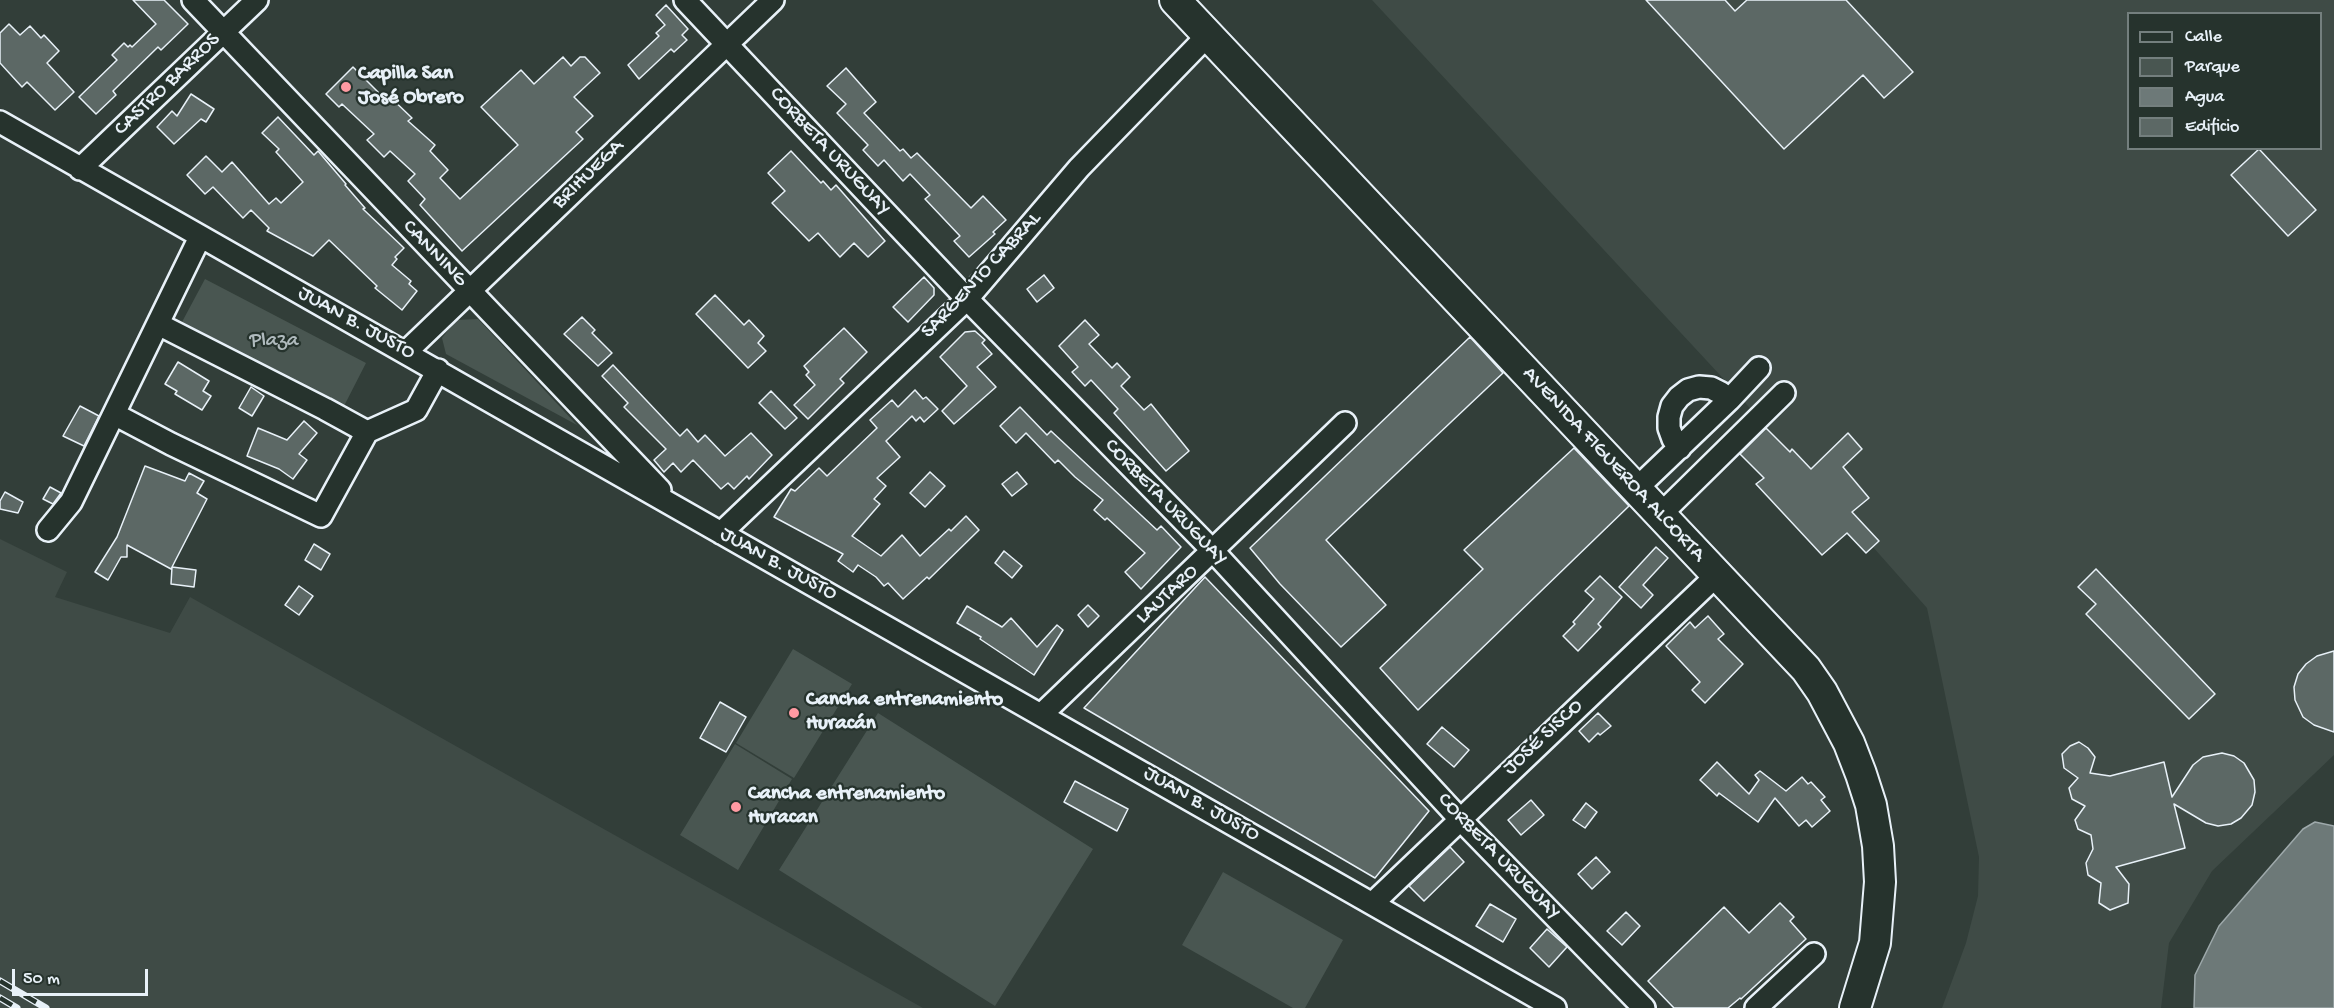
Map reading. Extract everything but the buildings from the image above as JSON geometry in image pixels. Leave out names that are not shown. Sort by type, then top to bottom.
[{"type":"main road","name":"AVENIDA FIGUEROA ALCORTA","points":[[1175,0],[1806,669],[1822,692],[1850,743],[1871,805],[1878,846],[1880,882],[1875,943],[1855,1008]]},
{"type":"street","name":"CANNING","points":[[193,0],[676,507]]},
{"type":"street","name":"CASTRO BARROS","points":[[80,169],[257,0]]},
{"type":"street","name":"CORBETA URUGUAY","points":[[685,0],[967,298],[1214,552],[1459,818],[1644,1008]]},
{"type":"street","name":"BRIHUEGA","points":[[406,352],[773,0]]},
{"type":"street","name":"SARGENTO CABRAL","points":[[721,533],[967,298],[1079,168],[1208,35]]},
{"type":"street","name":"JUAN B. JUSTO","points":[[0,122],[1555,1008]]},
{"type":"street","points":[[48,530],[71,502],[200,237]]},
{"type":"street","points":[[158,324],[367,432]]},
{"type":"street","points":[[1636,489],[1759,368]]},
{"type":"street","points":[[114,414],[321,516],[367,432],[416,411],[438,370]]},
{"type":"street","points":[[1680,447],[1673,439],[1669,428],[1672,406],[1679,397],[1688,390],[1700,387],[1711,388],[1729,400]]},
{"type":"street","points":[[1660,515],[1784,393]]},
{"type":"street","name":"LAUTARO","points":[[1042,714],[1214,552],[1345,423]]},
{"type":"street","name":"JOSÉ SISCO","points":[[1373,903],[1459,818],[1717,575]]},
{"type":"street","points":[[1756,1008],[1814,954]]},
{"type":"shaded area","points":[[1372,0],[2334,0],[2334,755],[2212,871],[2169,943],[2161,1008],[1942,1008],[1966,943],[1978,896],[1979,857],[1927,608],[1732,388]]},
{"type":"shaded area","points":[[0,539],[67,572],[55,597],[170,633],[190,597],[923,1008],[0,1008]]},
{"type":"green space","name":"Plaza","points":[[205,279],[366,363],[344,406],[182,322]]},
{"type":"green space","points":[[478,319],[577,425],[446,354],[442,338],[456,320]]},
{"type":"green space","name":"Cancha entrenamiento Huracán","points":[[793,649],[852,684],[794,778],[736,743]]},
{"type":"green space","points":[[878,713],[1093,849],[995,1006],[779,870]]},
{"type":"green space","name":"Cancha entrenamiento Huracan","points":[[735,744],[792,779],[738,870],[680,835]]},
{"type":"green space","points":[[1223,872],[1343,940],[1305,1008],[1293,1008],[1182,945]]},
{"type":"water","points":[[2315,822],[2334,826],[2334,1008],[2194,1008],[2195,975],[2219,926],[2303,829]]},
{"type":"railway","points":[[0,981],[46,1008]]},
{"type":"railway","points":[[0,998],[17,1008]]},
{"type":"place","name":"Capilla San José Obrero","points":[[346,87]]},
{"type":"place","name":"Cancha entrenamiento Huracán","points":[[794,713]]},
{"type":"place","name":"Cancha entrenamiento Huracan","points":[[736,807]]}]
